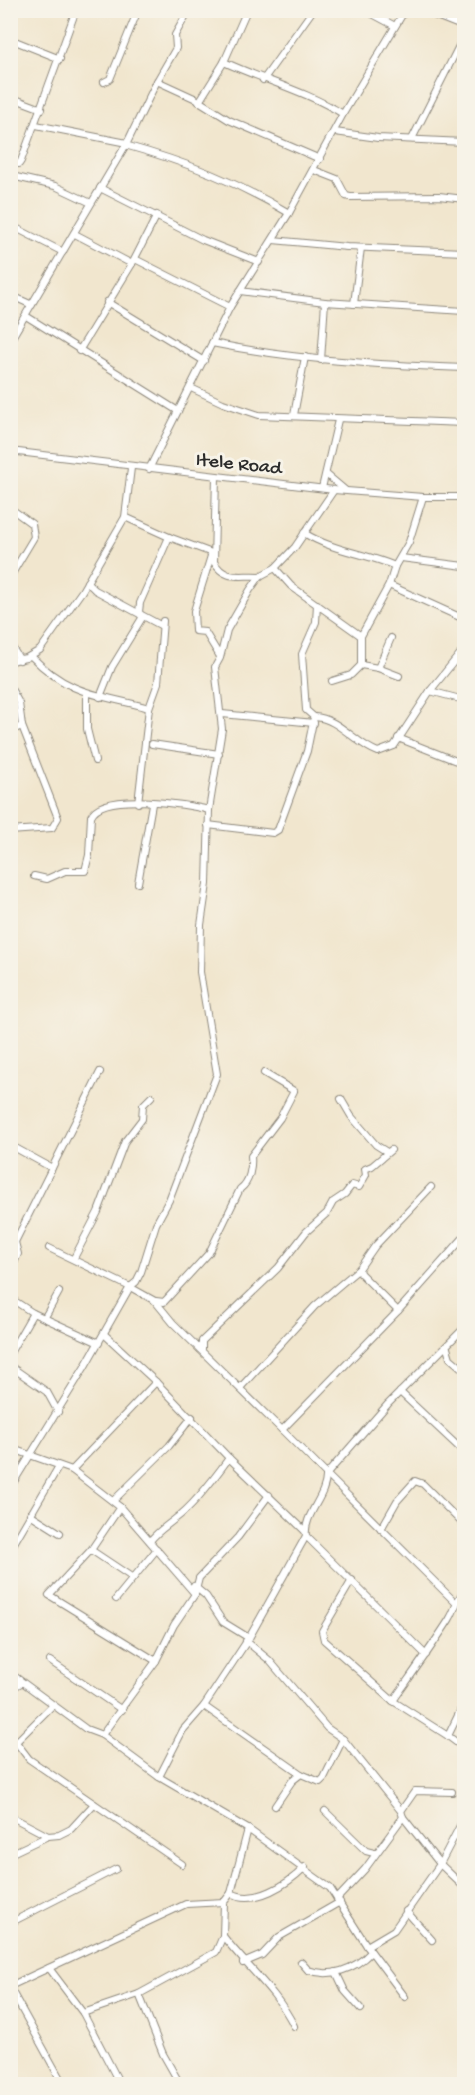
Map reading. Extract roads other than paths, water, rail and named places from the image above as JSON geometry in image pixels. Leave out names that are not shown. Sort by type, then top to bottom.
[{"type":"street","points":[[10,163],[19,164],[36,125],[76,10]]},
{"type":"street","points":[[104,82],[110,79],[138,10]]},
{"type":"street","points":[[10,341],[126,144],[176,48],[175,35],[189,10]]},
{"type":"street","points":[[199,102],[224,62],[247,10]]},
{"type":"street","points":[[263,80],[313,10]]},
{"type":"street","points":[[365,10],[395,26]]},
{"type":"street","points":[[149,469],[230,307],[289,213],[343,114],[405,10]]},
{"type":"street","points":[[420,10],[465,27]]},
{"type":"street","points":[[412,139],[441,77],[465,36]]},
{"type":"street","points":[[10,39],[60,59]]},
{"type":"street","points":[[224,62],[263,80],[316,99],[343,114]]},
{"type":"street","points":[[157,81],[229,120],[320,159]]},
{"type":"street","points":[[10,97],[42,109]]},
{"type":"street","points":[[36,125],[126,144],[170,157],[246,187],[289,213]]},
{"type":"street","points":[[335,132],[465,142]]},
{"type":"street","points":[[314,170],[337,179],[346,196],[350,197],[439,196],[465,199]]},
{"type":"street","points":[[16,177],[55,186],[91,203]]},
{"type":"street","points":[[100,188],[203,240],[259,262]]},
{"type":"street","points":[[79,351],[107,302],[134,262],[157,215]]},
{"type":"street","points":[[10,225],[63,252]]},
{"type":"street","points":[[75,234],[230,307]]},
{"type":"street","points":[[273,240],[361,248],[465,252]]},
{"type":"street","points":[[354,304],[361,248]]},
{"type":"street","points":[[240,291],[325,302],[465,311]]},
{"type":"street","points":[[10,295],[32,305]]},
{"type":"street","points":[[107,302],[204,361]]},
{"type":"street","points":[[321,360],[325,302]]},
{"type":"street","points":[[26,316],[178,411]]},
{"type":"street","points":[[212,343],[261,353],[321,360],[465,368]]},
{"type":"street","points":[[294,415],[305,357]]},
{"type":"street","points":[[191,388],[259,415],[294,415],[338,420],[465,423]]},
{"type":"street","points":[[322,488],[338,420]]},
{"type":"street","name":"Itele Road","points":[[12,454],[334,490],[423,497],[465,497]]},
{"type":"street","points":[[10,661],[31,656],[49,640],[82,591],[125,517],[131,468]]},
{"type":"street","points":[[326,474],[345,490]]},
{"type":"street","points":[[216,476],[213,562],[224,573],[234,578],[260,576],[275,568],[304,533],[334,490]]},
{"type":"street","points":[[332,681],[351,675],[361,665],[361,636],[389,585],[423,497]]},
{"type":"street","points":[[10,508],[32,525],[34,537],[10,576]]},
{"type":"street","points":[[125,517],[212,553]]},
{"type":"street","points":[[304,533],[326,546],[374,558],[395,566]]},
{"type":"street","points":[[142,618],[139,612],[140,603],[170,537]]},
{"type":"street","points":[[212,553],[197,602],[194,623],[195,631],[207,635],[220,658]]},
{"type":"street","points":[[401,558],[465,566]]},
{"type":"street","points":[[275,568],[291,586],[361,636]]},
{"type":"street","points":[[10,1488],[141,1272],[156,1224],[169,1200],[217,1074],[200,972],[201,925],[207,884],[209,810],[219,754],[222,714],[215,667],[220,658],[227,630],[260,576]]},
{"type":"street","points":[[87,582],[95,590],[142,618],[162,623],[158,684],[149,708],[138,802]]},
{"type":"street","points":[[389,585],[465,619]]},
{"type":"street","points":[[82,591],[95,590]]},
{"type":"street","points":[[314,720],[303,702],[302,654],[318,618],[317,604]]},
{"type":"street","points":[[318,618],[328,611]]},
{"type":"street","points":[[100,697],[112,667],[142,618]]},
{"type":"street","points":[[378,668],[391,638]]},
{"type":"street","points":[[10,644],[20,660]]},
{"type":"street","points":[[222,714],[314,720],[324,717],[378,752],[386,751],[398,738],[430,691],[465,649]]},
{"type":"street","points":[[31,656],[56,679],[87,694],[149,708]]},
{"type":"street","points":[[361,665],[378,668],[399,676]]},
{"type":"street","points":[[10,687],[19,703],[22,726],[57,821],[52,828],[10,831]]},
{"type":"street","points":[[430,691],[465,700]]},
{"type":"street","points":[[87,694],[87,729],[95,761]]},
{"type":"street","points":[[208,825],[276,832],[307,751],[314,720]]},
{"type":"street","points":[[10,731],[22,726]]},
{"type":"street","points":[[398,738],[465,764]]},
{"type":"street","points":[[152,744],[219,754]]},
{"type":"street","points":[[34,876],[51,879],[63,872],[85,871],[93,810],[107,803],[124,800],[209,810]]},
{"type":"street","points":[[138,883],[152,804]]},
{"type":"street","points":[[10,1272],[18,1254],[13,1240],[100,1072]]},
{"type":"street","points":[[155,1301],[164,1302],[209,1253],[240,1189],[246,1185],[252,1166],[251,1156],[294,1091],[264,1073]]},
{"type":"street","points":[[74,1258],[98,1212],[125,1141],[142,1119],[143,1105],[151,1097]]},
{"type":"street","points":[[200,1345],[278,1268],[306,1232],[327,1214],[333,1202],[345,1194],[352,1185],[359,1187],[366,1175],[365,1169],[372,1166],[385,1151],[351,1116],[341,1100]]},
{"type":"street","points":[[10,1145],[52,1168]]},
{"type":"street","points":[[240,1388],[315,1306],[359,1269],[375,1246],[431,1188]]},
{"type":"street","points":[[282,1430],[398,1311],[464,1239]]},
{"type":"street","points":[[49,1248],[74,1258],[155,1301],[184,1333],[200,1345],[326,1475],[455,1602]]},
{"type":"street","points":[[359,1269],[388,1304],[398,1311]]},
{"type":"street","points":[[45,1317],[59,1292]]},
{"type":"street","points":[[10,1298],[33,1313],[99,1343]]},
{"type":"street","points":[[10,1353],[33,1313]]},
{"type":"street","points":[[159,1777],[183,1730],[204,1706],[248,1640],[305,1533],[325,1484],[326,1475],[400,1392],[465,1328]]},
{"type":"street","points":[[104,1334],[192,1417],[229,1458],[426,1655]]},
{"type":"street","points":[[447,1348],[450,1358],[465,1370]]},
{"type":"street","points":[[12,1369],[47,1392],[58,1412]]},
{"type":"street","points":[[72,1470],[156,1382]]},
{"type":"street","points":[[400,1392],[465,1452]]},
{"type":"street","points":[[113,1502],[170,1446],[192,1417]]},
{"type":"street","points":[[10,1448],[72,1470],[120,1507],[184,1581],[210,1600],[223,1622],[248,1640],[269,1660],[283,1680],[294,1688],[327,1728],[343,1739],[440,1864],[465,1887]]},
{"type":"street","points":[[150,1541],[163,1526],[175,1520],[229,1458]]},
{"type":"street","points":[[10,1550],[59,1466]]},
{"type":"street","points":[[381,1529],[397,1501],[414,1481],[423,1484],[465,1525]]},
{"type":"street","points":[[102,1735],[156,1661],[174,1624],[196,1591],[199,1578],[238,1537],[268,1495]]},
{"type":"street","points":[[120,1507],[90,1550],[49,1595],[156,1661]]},
{"type":"street","points":[[30,1515],[60,1533]]},
{"type":"street","points":[[116,1599],[157,1549]]},
{"type":"street","points":[[90,1550],[133,1578]]},
{"type":"street","points":[[352,1580],[322,1631],[322,1636],[330,1646],[393,1701],[465,1748]]},
{"type":"street","points":[[393,1701],[451,1617],[455,1602],[465,1592]]},
{"type":"street","points":[[50,1661],[122,1710]]},
{"type":"street","points":[[10,1673],[86,1729],[102,1735],[159,1777],[248,1829],[305,1867],[330,1887],[369,1949],[405,1997]]},
{"type":"street","points":[[10,1689],[21,1683]]},
{"type":"street","points":[[448,1736],[465,1703]]},
{"type":"street","points":[[10,1748],[52,1706]]},
{"type":"street","points":[[204,1706],[301,1774],[320,1782],[343,1739]]},
{"type":"street","points":[[16,1742],[29,1759],[182,1864]]},
{"type":"street","points":[[275,1806],[292,1781],[301,1774]]},
{"type":"street","points":[[243,1963],[262,1954],[279,1937],[338,1900],[358,1877],[402,1814],[415,1791],[452,1792]]},
{"type":"street","points":[[10,1854],[48,1836],[59,1835],[71,1829],[94,1804]]},
{"type":"street","points":[[325,1811],[366,1851],[374,1853]]},
{"type":"street","points":[[10,1816],[48,1836]]},
{"type":"street","points":[[301,1962],[308,1970],[320,1974],[336,1972],[356,1964],[369,1949],[394,1930],[440,1864],[465,1818]]},
{"type":"street","points":[[83,2013],[139,1995],[216,1952],[223,1936],[224,1902],[231,1893],[248,1829]]},
{"type":"street","points":[[231,1893],[250,1897],[278,1888],[289,1884],[305,1867]]},
{"type":"street","points":[[10,1923],[116,1869]]},
{"type":"street","points":[[63,2085],[10,1987],[186,1904],[224,1902]]},
{"type":"street","points":[[406,1911],[432,1940]]},
{"type":"street","points":[[223,1936],[243,1963],[270,1990],[294,2026]]},
{"type":"street","points":[[49,1968],[83,2013],[120,2085]]},
{"type":"street","points":[[336,1972],[345,1991],[361,2009]]},
{"type":"street","points":[[139,1995],[163,2054],[180,2085]]}]
